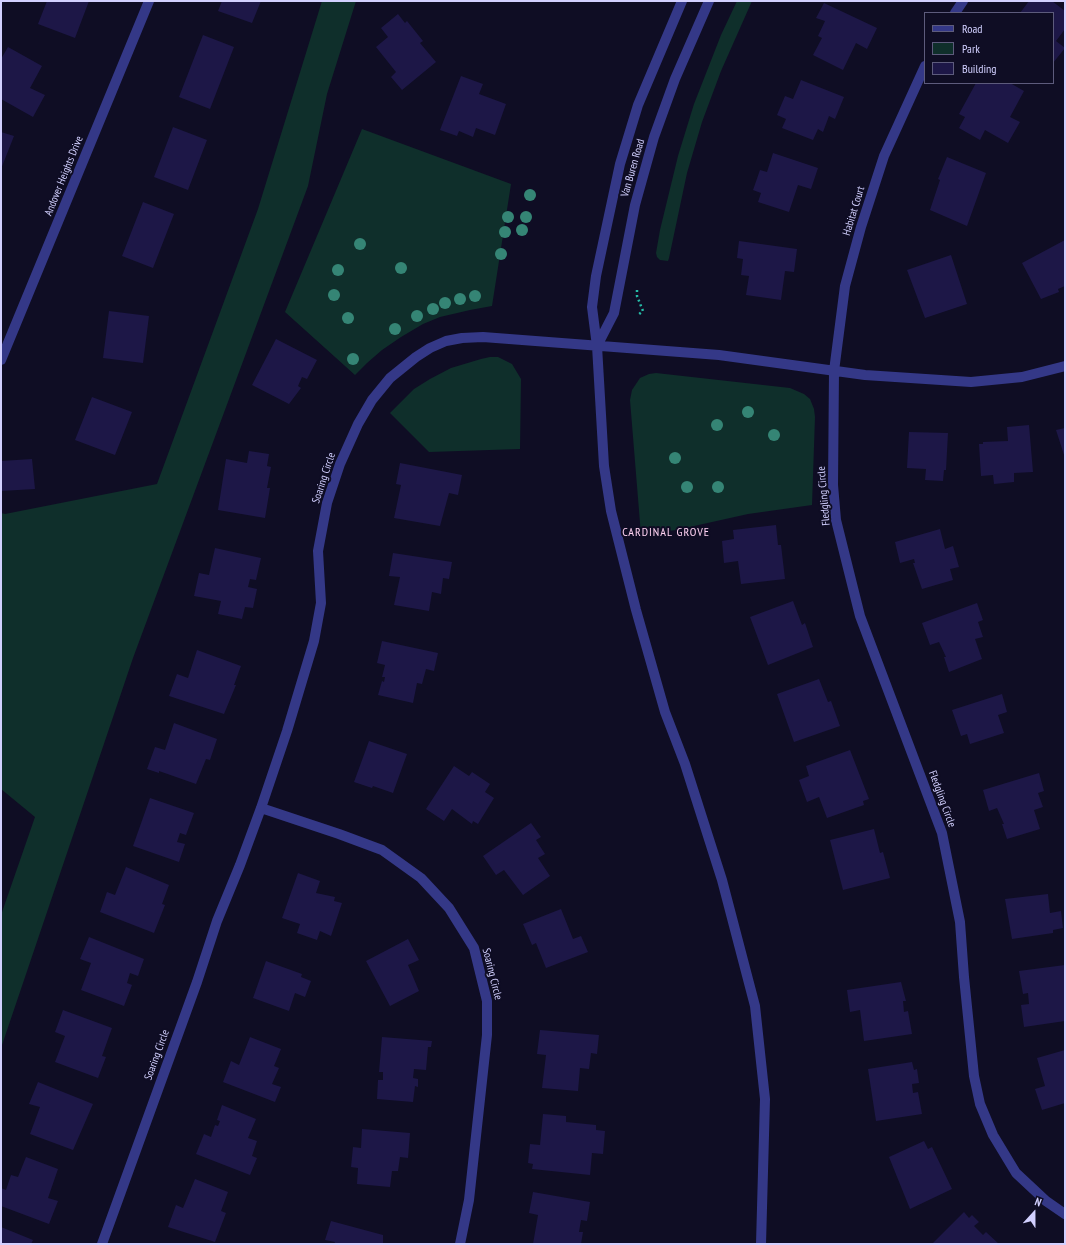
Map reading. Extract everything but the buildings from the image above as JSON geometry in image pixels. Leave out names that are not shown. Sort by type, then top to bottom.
[{"type":"street","name":"Andover Heights Drive","points":[[1,360],[149,1]]},
{"type":"street","name":"Van Buren Road","points":[[682,1],[638,105],[620,164],[596,276],[592,307],[597,346],[604,466],[611,511],[636,610],[665,712],[685,764],[722,880],[755,1006],[765,1099],[761,1244]]},
{"type":"street","name":"Van Buren Road","points":[[597,346],[614,313],[635,205],[654,137],[674,80],[709,1]]},
{"type":"street","points":[[956,12],[963,1]]},
{"type":"street","name":"Habitat Court","points":[[834,372],[845,286],[861,227],[884,156],[924,68]]},
{"type":"street","name":"Soaring Circle","points":[[102,1244],[197,982],[217,921],[240,866],[261,808],[287,731],[314,641],[321,603],[318,551],[327,503],[340,464],[358,424],[372,400],[395,373],[430,348],[446,341],[462,338],[483,337],[597,346]]},
{"type":"street","points":[[597,346],[719,354],[834,372],[882,377],[971,382],[1022,377],[1065,366]]},
{"type":"street","name":"Fledgling Circle","points":[[834,372],[833,486],[836,520],[860,616],[942,833],[960,922],[974,1076],[980,1104],[993,1135],[1016,1172],[1046,1201],[1065,1214]]},
{"type":"street","name":"Soaring Circle","points":[[261,808],[382,850],[421,878],[449,908],[474,948],[488,1001],[487,1035],[469,1200],[460,1244]]},
{"type":"path","points":[[638,283],[637,296],[643,311],[638,315]]},
{"type":"green space","points":[[322,1],[356,1],[327,94],[308,186],[133,658],[1,1048],[1,915],[35,817],[1,789],[1,513],[5,514],[157,484],[258,209]]},
{"type":"green space","points":[[737,1],[752,1],[721,71],[702,122],[687,173],[668,261],[660,260],[656,253],[678,156],[694,104],[721,35]]},
{"type":"green space","points":[[362,129],[511,184],[492,306],[440,317],[423,324],[382,350],[355,375],[285,312]]},
{"type":"green space","points":[[490,357],[498,357],[512,364],[521,379],[520,449],[429,452],[390,413],[414,389],[430,379],[451,368]]},
{"type":"green space","points":[[656,373],[790,388],[804,394],[810,399],[815,417],[812,505],[748,514],[676,530],[641,535],[630,400],[632,390],[640,378]]},
{"type":"district","name":"CARDINAL GROVE","points":[[666,533]]}]
